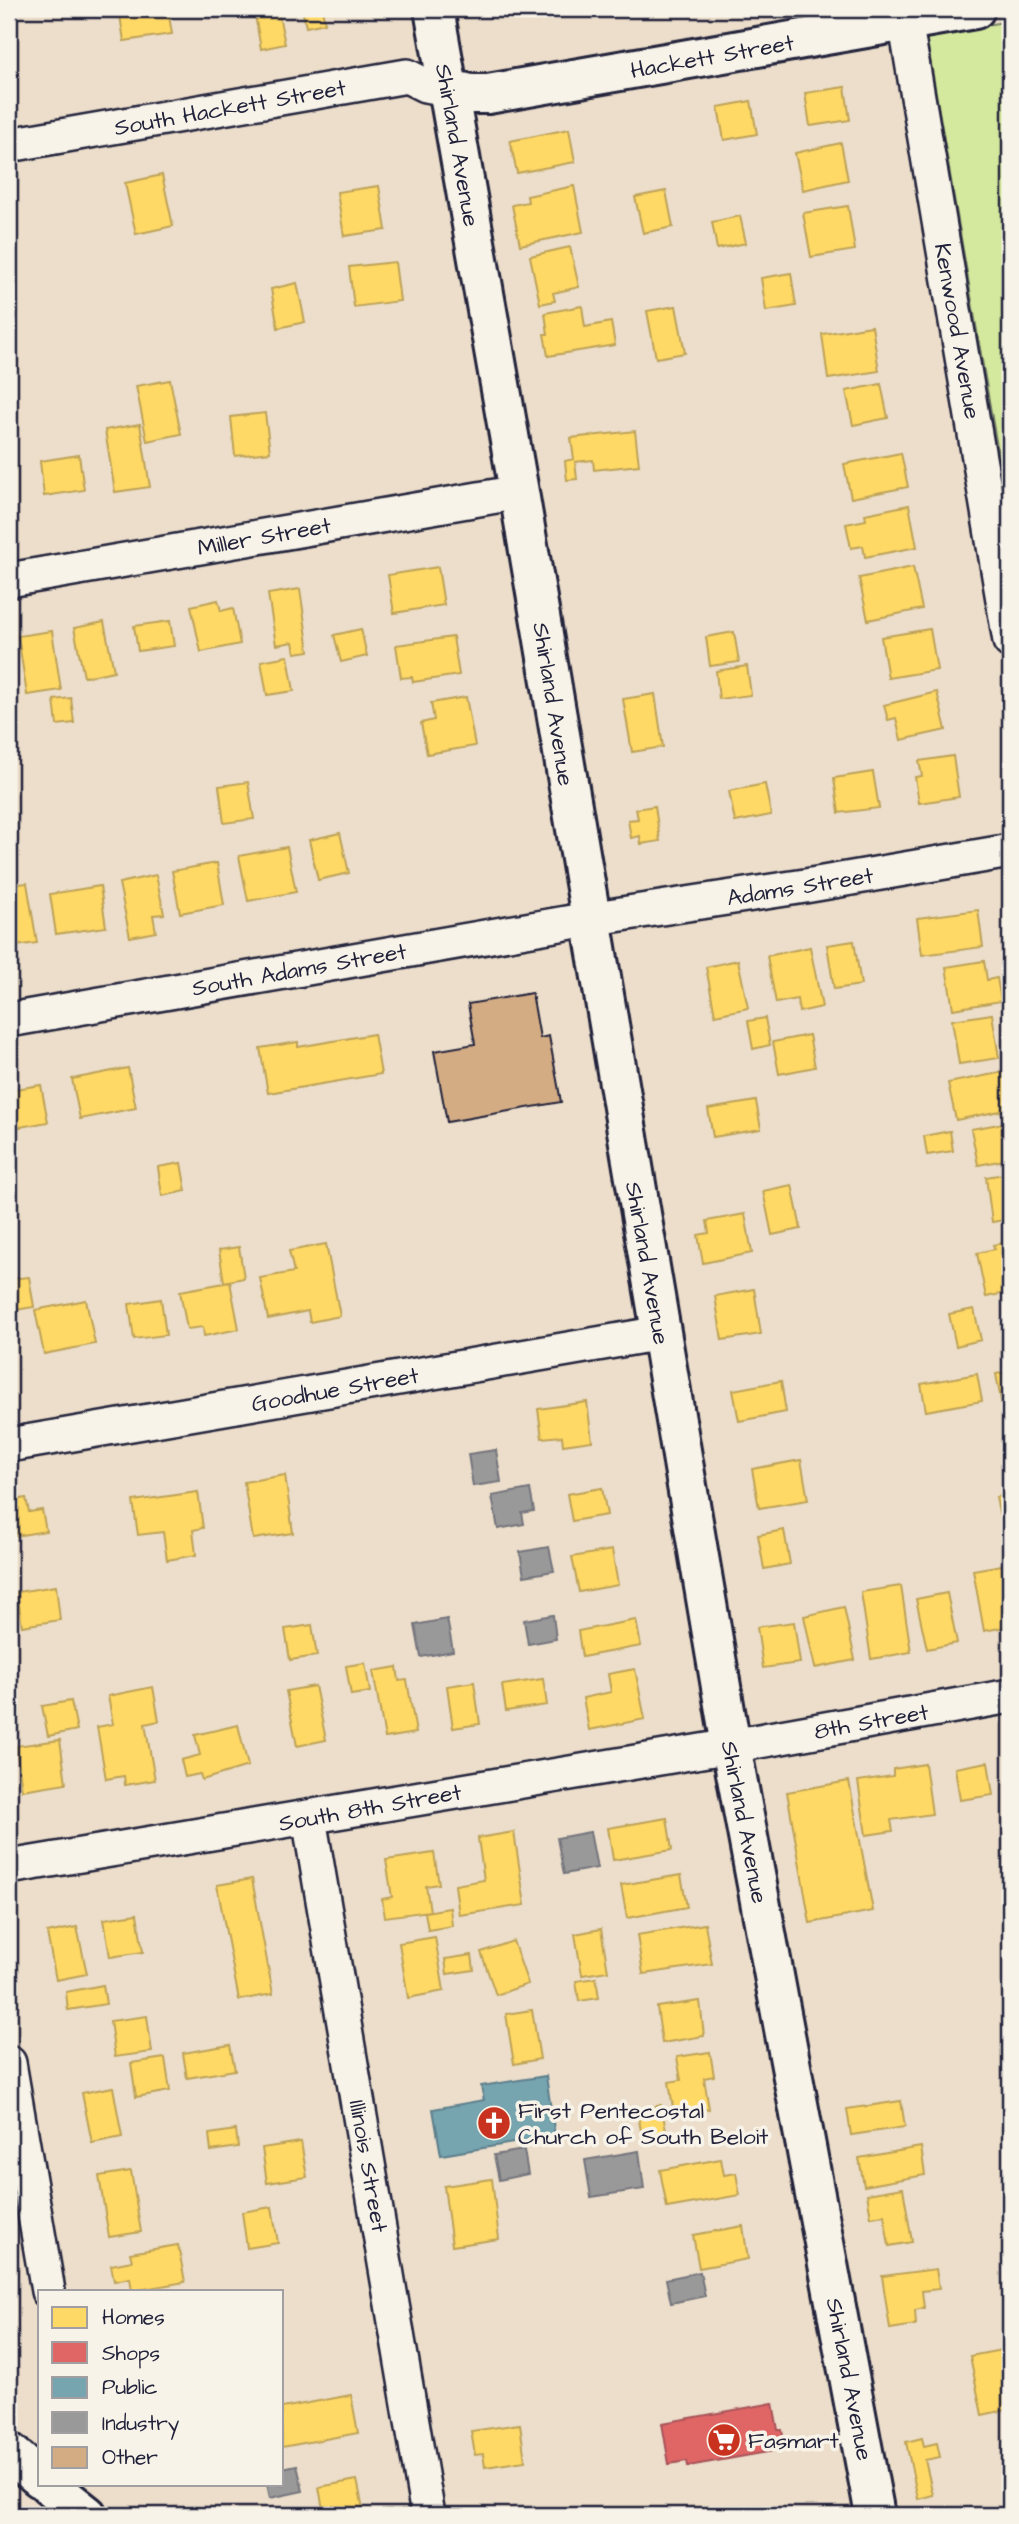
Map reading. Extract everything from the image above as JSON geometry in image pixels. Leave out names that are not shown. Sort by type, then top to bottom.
[{"type":"street","name":"Shirland Avenue","points":[[434,9],[519,492],[589,919],[731,1746],[876,2515]]},
{"type":"street","name":"Hackett Street","points":[[449,89],[471,94],[488,93],[856,20],[905,20],[975,9]]},
{"type":"street","name":"Kenwood Avenue","points":[[905,20],[1010,641]]},
{"type":"street","name":"South Hackett Street","points":[[9,145],[407,76],[425,85],[449,89]]},
{"type":"street","name":"Miller Street","points":[[9,580],[519,492]]},
{"type":"street","name":"Adams Street","points":[[589,919],[1010,851]]},
{"type":"street","name":"South Adams Street","points":[[9,1020],[589,919]]},
{"type":"street","name":"Goodhue Street","points":[[9,1445],[660,1333]]},
{"type":"street","name":"8th Street","points":[[731,1746],[1010,1696]]},
{"type":"street","name":"South 8th Street","points":[[9,1867],[731,1746]]},
{"type":"street","name":"Illinois Street","points":[[309,1818],[428,2515]]},
{"type":"street","points":[[9,2063],[48,2290]]},
{"type":"street","points":[[9,2452],[38,2475]]},
{"type":"green space","points":[[1010,21],[1010,522],[926,35]]},
{"type":"building: Homes","points":[[119,9],[168,9],[172,34],[124,41]]},
{"type":"building: Homes","points":[[220,9],[248,9],[248,12],[221,17]]},
{"type":"building: Homes","points":[[302,9],[322,9],[325,23],[306,27]]},
{"type":"building: Homes","points":[[490,9],[526,9],[491,16]]},
{"type":"building: Homes","points":[[528,9],[546,9],[547,13],[530,16]]},
{"type":"building: Homes","points":[[278,11],[285,44],[261,49],[255,15]]},
{"type":"building: Homes","points":[[845,87],[850,120],[810,126],[805,93]]},
{"type":"building: Homes","points":[[751,101],[757,134],[724,140],[718,107]]},
{"type":"building: Homes","points":[[569,129],[575,162],[517,173],[510,141]]},
{"type":"building: Homes","points":[[841,143],[848,180],[803,190],[795,153]]},
{"type":"building: Homes","points":[[162,175],[173,226],[136,234],[125,183]]},
{"type":"building: Homes","points":[[379,186],[386,230],[344,236],[337,192]]},
{"type":"building: Homes","points":[[574,186],[583,232],[520,245],[512,205],[528,202],[527,196]]},
{"type":"building: Homes","points":[[666,191],[673,227],[643,233],[635,197]]},
{"type":"building: Homes","points":[[848,206],[855,250],[811,257],[803,213]]},
{"type":"building: Homes","points":[[740,216],[746,243],[717,249],[712,222]]},
{"type":"building: Homes","points":[[570,247],[579,287],[553,293],[555,301],[540,304],[530,256]]},
{"type":"building: Homes","points":[[395,262],[400,301],[354,307],[349,267]]},
{"type":"building: Homes","points":[[791,273],[796,306],[766,311],[761,278]]},
{"type":"building: Homes","points":[[297,283],[305,322],[278,328],[271,289]]},
{"type":"building: Homes","points":[[582,306],[585,327],[611,322],[615,345],[548,356],[544,334],[548,334],[545,313]]},
{"type":"building: Homes","points":[[676,306],[685,353],[656,358],[647,311]]},
{"type":"building: Homes","points":[[872,326],[879,371],[828,379],[822,334]]},
{"type":"building: Homes","points":[[170,380],[181,434],[147,441],[136,386]]},
{"type":"building: Homes","points":[[881,384],[888,418],[853,425],[846,391]]},
{"type":"building: Homes","points":[[265,413],[270,452],[235,456],[231,417]]},
{"type":"building: Homes","points":[[140,424],[150,487],[115,492],[105,430]]},
{"type":"building: Homes","points":[[635,431],[639,465],[594,470],[593,460],[575,462],[577,479],[567,480],[565,461],[574,459],[571,438]]},
{"type":"building: Homes","points":[[901,453],[908,487],[851,498],[844,464]]},
{"type":"building: Homes","points":[[79,455],[84,490],[44,496],[40,461]]},
{"type":"building: Homes","points":[[909,505],[917,547],[865,557],[863,546],[851,548],[846,524],[866,520],[865,514]]},
{"type":"building: Homes","points":[[438,567],[444,605],[394,613],[388,575]]},
{"type":"building: Homes","points":[[913,567],[922,609],[868,620],[859,578]]},
{"type":"building: Homes","points":[[300,589],[309,651],[295,653],[293,642],[276,645],[268,594]]},
{"type":"building: Homes","points":[[218,600],[221,611],[233,608],[240,644],[201,652],[191,606]]},
{"type":"building: Homes","points":[[170,621],[174,646],[138,651],[134,626]]},
{"type":"building: Homes","points":[[104,622],[114,671],[84,677],[74,628]]},
{"type":"building: Homes","points":[[361,629],[367,656],[341,662],[334,635]]},
{"type":"building: Homes","points":[[930,629],[937,670],[888,678],[881,637]]},
{"type":"building: Homes","points":[[52,631],[61,690],[27,695],[18,636]]},
{"type":"building: Homes","points":[[734,632],[739,662],[710,666],[706,637]]},
{"type":"building: Homes","points":[[453,637],[459,675],[413,682],[412,677],[401,678],[396,645]]},
{"type":"building: Homes","points":[[288,656],[294,691],[267,695],[261,661]]},
{"type":"building: Homes","points":[[747,666],[751,695],[719,699],[716,671]]},
{"type":"building: Homes","points":[[937,692],[946,730],[901,740],[896,718],[888,720],[884,705]]},
{"type":"building: Homes","points":[[655,694],[663,747],[632,752],[623,699]]},
{"type":"building: Homes","points":[[466,697],[475,746],[427,754],[421,723],[434,720],[431,703]]},
{"type":"building: Homes","points":[[71,698],[74,723],[57,725],[54,700]]},
{"type":"building: Homes","points":[[953,756],[959,797],[919,803],[915,777],[922,776],[919,761]]},
{"type":"building: Homes","points":[[873,772],[879,808],[839,813],[834,778]]},
{"type":"building: Homes","points":[[248,782],[254,819],[224,823],[219,786]]},
{"type":"building: Homes","points":[[765,784],[771,815],[735,822],[729,791]]},
{"type":"building: Homes","points":[[655,806],[660,841],[641,844],[640,836],[631,838],[628,820],[638,819],[636,809]]},
{"type":"building: Homes","points":[[340,833],[349,873],[318,880],[309,840]]},
{"type":"building: Homes","points":[[287,847],[296,892],[248,901],[239,856]]},
{"type":"building: Homes","points":[[217,863],[224,905],[180,913],[172,871]]},
{"type":"building: Homes","points":[[156,875],[164,914],[153,915],[156,932],[130,937],[119,883]]},
{"type":"building: Homes","points":[[27,883],[37,943],[9,947],[9,885]]},
{"type":"building: Homes","points":[[100,886],[106,927],[56,934],[50,894]]},
{"type":"building: Homes","points":[[978,910],[983,947],[922,955],[917,918]]},
{"type":"building: Homes","points":[[854,941],[861,985],[834,989],[827,945]]},
{"type":"building: Homes","points":[[810,947],[822,1007],[799,1012],[797,999],[776,1003],[767,956]]},
{"type":"building: Homes","points":[[738,960],[748,1008],[715,1015],[706,967]]},
{"type":"building: Homes","points":[[984,961],[987,980],[997,978],[1001,1001],[953,1009],[946,967]]},
{"type":"building: Homes","points":[[992,1014],[999,1058],[959,1064],[952,1020]]},
{"type":"building: Homes","points":[[765,1018],[770,1045],[753,1049],[748,1021]]},
{"type":"building: Homes","points":[[374,1034],[381,1074],[268,1093],[260,1048],[298,1042],[298,1047]]},
{"type":"building: Homes","points":[[809,1035],[815,1067],[779,1074],[773,1042]]},
{"type":"building: Homes","points":[[128,1068],[136,1108],[80,1119],[72,1079]]},
{"type":"building: Homes","points":[[1009,1071],[1010,1109],[956,1120],[948,1083]]},
{"type":"building: Homes","points":[[41,1085],[48,1122],[9,1129],[9,1090]]},
{"type":"building: Homes","points":[[756,1101],[761,1129],[713,1137],[708,1109]]},
{"type":"building: Homes","points":[[1010,1122],[1010,1159],[978,1165],[971,1129]]},
{"type":"building: Homes","points":[[950,1131],[953,1151],[927,1155],[924,1136]]},
{"type":"building: Homes","points":[[181,1163],[186,1191],[162,1196],[158,1167]]},
{"type":"building: Homes","points":[[1010,1173],[1010,1219],[992,1222],[986,1177]]},
{"type":"building: Homes","points":[[792,1185],[801,1229],[772,1235],[763,1191]]},
{"type":"building: Homes","points":[[745,1214],[752,1253],[703,1263],[698,1235],[709,1233],[707,1221]]},
{"type":"building: Homes","points":[[1010,1241],[1010,1292],[986,1297],[977,1253],[995,1249],[993,1245]]},
{"type":"building: Homes","points":[[326,1244],[340,1316],[310,1322],[308,1311],[268,1319],[260,1278],[294,1272],[289,1251]]},
{"type":"building: Homes","points":[[239,1247],[244,1278],[224,1282],[219,1250]]},
{"type":"building: Homes","points":[[29,1277],[34,1307],[9,1311],[9,1279]]},
{"type":"building: Homes","points":[[230,1282],[239,1329],[204,1336],[203,1327],[187,1329],[180,1291]]},
{"type":"building: Homes","points":[[754,1289],[761,1334],[722,1340],[715,1296]]},
{"type":"building: Homes","points":[[161,1299],[166,1335],[134,1339],[129,1304]]},
{"type":"building: Homes","points":[[86,1300],[95,1344],[44,1354],[35,1310]]},
{"type":"building: Homes","points":[[974,1309],[981,1340],[956,1346],[949,1314]]},
{"type":"building: Homes","points":[[1010,1371],[1010,1410],[1003,1411],[996,1374]]},
{"type":"building: Homes","points":[[977,1374],[982,1401],[926,1411],[921,1384]]},
{"type":"building: Homes","points":[[781,1381],[786,1412],[739,1421],[733,1390]]},
{"type":"building: Homes","points":[[587,1402],[592,1441],[563,1445],[562,1436],[542,1438],[538,1409]]},
{"type":"building: Homes","points":[[801,1460],[808,1500],[759,1508],[752,1469]]},
{"type":"building: Homes","points":[[285,1475],[293,1533],[253,1539],[244,1482]]},
{"type":"building: Homes","points":[[602,1488],[607,1515],[572,1521],[567,1494]]},
{"type":"building: Homes","points":[[198,1492],[203,1528],[193,1530],[196,1555],[167,1560],[163,1532],[138,1535],[133,1501]]},
{"type":"building: Homes","points":[[1010,1494],[1010,1516],[1000,1517],[996,1497]]},
{"type":"building: Homes","points":[[26,1498],[29,1512],[42,1510],[46,1531],[9,1537],[9,1501]]},
{"type":"building: Homes","points":[[784,1530],[790,1564],[764,1569],[758,1535]]},
{"type":"building: Homes","points":[[612,1550],[618,1585],[579,1592],[572,1557]]},
{"type":"building: Homes","points":[[1002,1565],[1010,1626],[984,1631],[973,1570]]},
{"type":"building: Homes","points":[[56,1586],[60,1620],[22,1626],[17,1592]]},
{"type":"building: Homes","points":[[901,1586],[911,1652],[871,1659],[861,1592]]},
{"type":"building: Homes","points":[[947,1593],[957,1643],[927,1649],[916,1599]]},
{"type":"building: Homes","points":[[844,1607],[855,1660],[815,1668],[804,1616]]},
{"type":"building: Homes","points":[[636,1620],[641,1646],[582,1657],[578,1631]]},
{"type":"building: Homes","points":[[794,1622],[800,1663],[763,1668],[757,1627]]},
{"type":"building: Homes","points":[[312,1625],[317,1656],[290,1660],[285,1629]]},
{"type":"building: Homes","points":[[365,1663],[370,1692],[351,1695],[346,1666]]},
{"type":"building: Homes","points":[[397,1667],[399,1681],[407,1680],[416,1733],[385,1738],[373,1671]]},
{"type":"building: Homes","points":[[635,1669],[645,1719],[589,1730],[583,1698],[611,1692],[608,1674]]},
{"type":"building: Homes","points":[[543,1679],[547,1705],[506,1711],[502,1685]]},
{"type":"building: Homes","points":[[474,1682],[480,1724],[453,1728],[447,1686]]},
{"type":"building: Homes","points":[[315,1686],[326,1740],[297,1746],[286,1691]]},
{"type":"building: Homes","points":[[153,1687],[159,1721],[145,1724],[155,1780],[125,1785],[124,1776],[106,1779],[97,1727],[113,1724],[108,1696]]},
{"type":"building: Homes","points":[[71,1701],[77,1730],[48,1736],[42,1706]]},
{"type":"building: Homes","points":[[238,1725],[248,1766],[202,1780],[200,1774],[185,1777],[181,1760],[200,1755],[195,1735]]},
{"type":"building: Homes","points":[[60,1740],[66,1783],[22,1790],[16,1746]]},
{"type":"building: Homes","points":[[988,1762],[993,1795],[960,1800],[955,1768]]},
{"type":"building: Homes","points":[[925,1764],[932,1814],[891,1820],[893,1831],[866,1835],[858,1781],[893,1776],[893,1769]]},
{"type":"building: Homes","points":[[849,1781],[873,1911],[810,1923],[787,1792]]},
{"type":"building: Homes","points":[[667,1818],[672,1850],[613,1860],[608,1828]]},
{"type":"building: Homes","points":[[514,1832],[525,1905],[459,1915],[455,1885],[484,1880],[478,1838]]},
{"type":"building: Homes","points":[[434,1853],[439,1884],[426,1886],[430,1911],[385,1917],[382,1899],[392,1897],[386,1860]]},
{"type":"building: Homes","points":[[681,1875],[687,1907],[627,1918],[621,1885]]},
{"type":"building: Homes","points":[[252,1879],[273,1994],[239,2000],[217,1885]]},
{"type":"building: Homes","points":[[450,1908],[452,1926],[428,1930],[425,1912]]},
{"type":"building: Homes","points":[[137,1914],[143,1952],[110,1957],[104,1919]]},
{"type":"building: Homes","points":[[705,1924],[712,1964],[643,1974],[637,1935]]},
{"type":"building: Homes","points":[[77,1927],[87,1974],[56,1980],[47,1933]]},
{"type":"building: Homes","points":[[601,1929],[608,1971],[582,1975],[575,1934]]},
{"type":"building: Homes","points":[[435,1937],[444,1991],[408,1998],[399,1943]]},
{"type":"building: Homes","points":[[513,1941],[528,1984],[496,1995],[481,1952]]},
{"type":"building: Homes","points":[[472,1955],[474,1970],[447,1974],[445,1959]]},
{"type":"building: Homes","points":[[596,1978],[599,1998],[579,2001],[576,1981]]},
{"type":"building: Homes","points":[[103,1985],[106,2004],[68,2010],[66,1992]]},
{"type":"building: Homes","points":[[700,2001],[704,2036],[662,2043],[657,2007]]},
{"type":"building: Homes","points":[[532,2010],[540,2059],[514,2064],[506,2014]]},
{"type":"building: Homes","points":[[147,2016],[152,2052],[115,2057],[110,2021]]},
{"type":"building: Homes","points":[[230,2045],[235,2070],[187,2078],[183,2053]]},
{"type":"building: Homes","points":[[710,2052],[714,2076],[704,2078],[709,2109],[674,2114],[669,2082],[681,2080],[677,2057]]},
{"type":"building: Homes","points":[[165,2058],[170,2091],[136,2097],[131,2063]]},
{"type":"building: Homes","points":[[113,2087],[122,2137],[92,2143],[82,2093]]},
{"type":"building: Homes","points":[[901,2101],[905,2127],[851,2135],[847,2109]]},
{"type":"building: Homes","points":[[661,2105],[667,2135],[643,2140],[637,2111]]},
{"type":"building: Homes","points":[[236,2130],[238,2147],[211,2151],[209,2134]]},
{"type":"building: Homes","points":[[301,2142],[307,2177],[267,2183],[262,2148]]},
{"type":"building: Homes","points":[[921,2147],[925,2175],[864,2186],[859,2158]]},
{"type":"building: Homes","points":[[721,2159],[724,2175],[736,2173],[740,2195],[667,2208],[660,2170]]},
{"type":"building: Homes","points":[[131,2171],[141,2232],[109,2237],[99,2176]]},
{"type":"building: Homes","points":[[492,2179],[499,2239],[452,2246],[444,2186]]},
{"type":"building: Homes","points":[[903,2188],[912,2242],[889,2246],[884,2215],[871,2217],[867,2194]]},
{"type":"building: Homes","points":[[272,2207],[278,2243],[247,2248],[242,2212]]},
{"type":"building: Homes","points":[[743,2226],[748,2259],[699,2268],[693,2235]]},
{"type":"building: Homes","points":[[178,2245],[185,2282],[132,2290],[130,2278],[114,2281],[111,2265],[132,2261],[130,2253]]},
{"type":"building: Homes","points":[[936,2269],[939,2289],[922,2291],[924,2308],[915,2310],[916,2325],[890,2329],[882,2276]]},
{"type":"building: Homes","points":[[1007,2349],[1010,2364],[1010,2409],[982,2415],[970,2356]]},
{"type":"building: Homes","points":[[351,2395],[358,2433],[284,2447],[284,2408]]},
{"type":"building: Homes","points":[[520,2424],[525,2461],[485,2467],[483,2454],[475,2455],[471,2431]]},
{"type":"building: Homes","points":[[922,2438],[924,2446],[937,2443],[940,2457],[925,2460],[933,2495],[918,2499],[906,2442]]},
{"type":"building: Homes","points":[[357,2480],[364,2513],[324,2515],[319,2487]]},
{"type":"building: Shops","name":"Fasmart","points":[[773,2403],[785,2449],[688,2466],[687,2461],[669,2464],[662,2423]]},
{"type":"building: Public","name":"First Pentecostal Church of South Beloit","points":[[546,2076],[555,2136],[441,2155],[433,2109],[484,2100],[481,2086]]},
{"type":"building: Industry","points":[[496,1450],[501,1482],[473,1486],[468,1454]]},
{"type":"building: Industry","points":[[530,1489],[534,1511],[522,1513],[524,1524],[498,1529],[492,1496]]},
{"type":"building: Industry","points":[[549,1547],[554,1571],[524,1576],[520,1552]]},
{"type":"building: Industry","points":[[553,1615],[556,1639],[528,1644],[524,1620]]},
{"type":"building: Industry","points":[[447,1619],[453,1651],[421,1657],[415,1625]]},
{"type":"building: Industry","points":[[590,1832],[597,1868],[564,1874],[557,1838]]},
{"type":"building: Industry","points":[[524,2150],[528,2174],[499,2180],[494,2155]]},
{"type":"building: Industry","points":[[639,2151],[644,2189],[591,2197],[585,2160]]},
{"type":"building: Industry","points":[[700,2272],[705,2296],[671,2303],[666,2279]]},
{"type":"building: Industry","points":[[297,2465],[303,2491],[270,2498],[267,2486],[284,2486],[284,2468]]},
{"type":"building: Other","points":[[532,993],[540,1038],[549,1036],[561,1102],[447,1122],[434,1051],[475,1044],[468,1004]]},
{"type":"place","name":"First Pentecostal Church of South Beloit","points":[[494,2123]]},
{"type":"place","name":"Fasmart","points":[[724,2440]]}]
